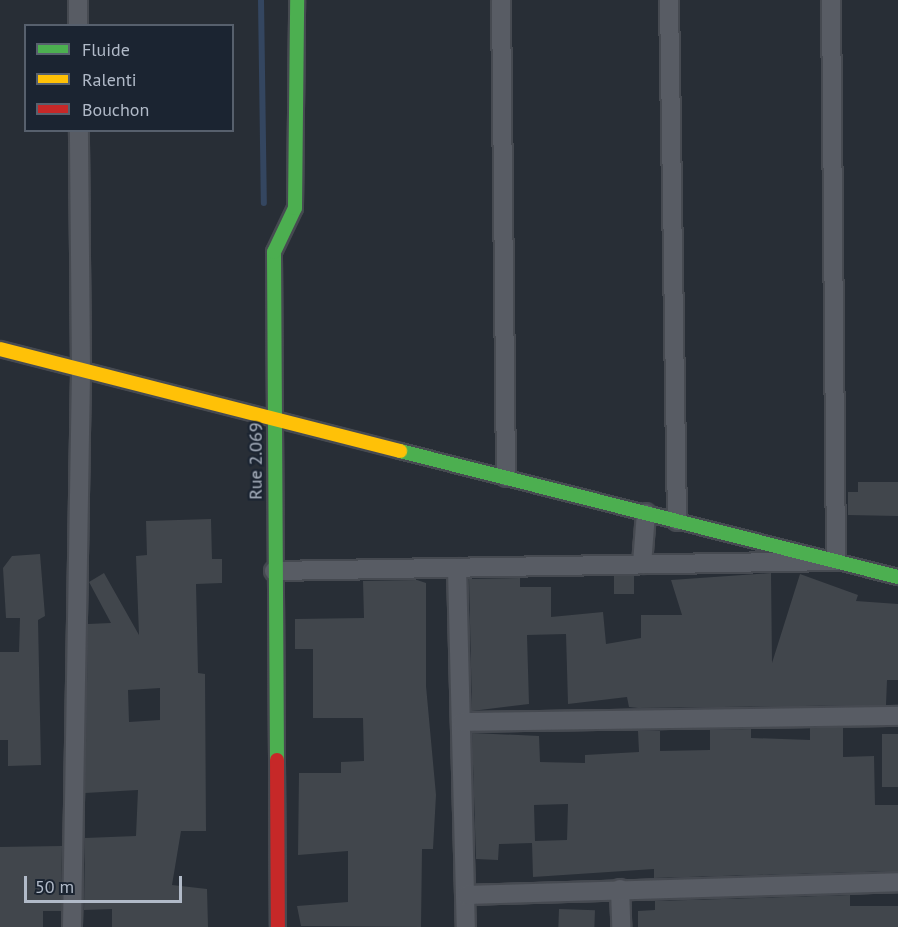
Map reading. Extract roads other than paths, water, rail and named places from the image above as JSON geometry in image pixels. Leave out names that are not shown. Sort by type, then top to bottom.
[{"type":"street","points":[[78,0],[78,24]]},
{"type":"street","name":"Rue 2.069","points":[[278,927],[274,571],[274,252],[295,208],[297,0]]},
{"type":"street","points":[[501,0],[506,477]]},
{"type":"street","points":[[669,0],[677,521]]},
{"type":"street","points":[[831,0],[836,561]]},
{"type":"street","points":[[72,927],[81,370],[79,132]]},
{"type":"street","points":[[0,349],[898,577]]},
{"type":"street","points":[[642,564],[646,513]]},
{"type":"street","points":[[274,571],[836,561]]},
{"type":"street","points":[[457,568],[466,927]]},
{"type":"street","points":[[461,722],[898,716]]},
{"type":"street","points":[[466,895],[898,882]]},
{"type":"street","points":[[620,889],[621,927]]},
{"type":"waterway","points":[[261,0],[264,203]]}]
